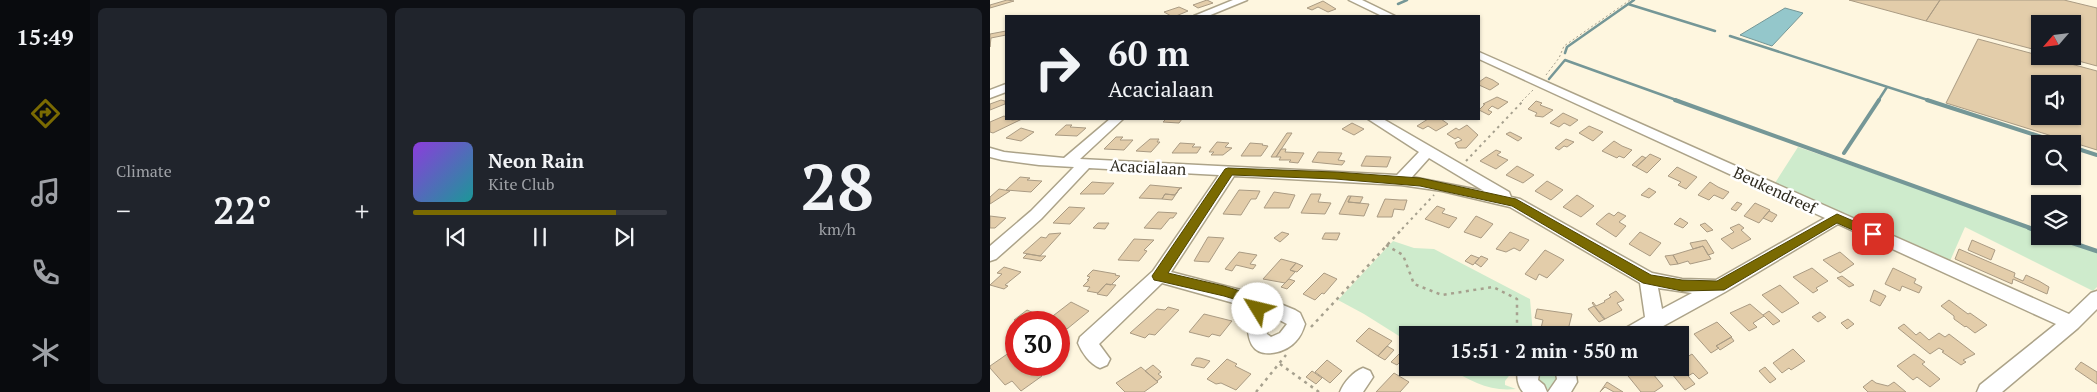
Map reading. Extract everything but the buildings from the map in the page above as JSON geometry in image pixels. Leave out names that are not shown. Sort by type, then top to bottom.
[{"type":"street","points":[[1202,15],[1242,0]]},
{"type":"street","points":[[1354,0],[1388,15]]},
{"type":"street","name":"Beukendreef","points":[[1480,56],[2071,323]]},
{"type":"street","points":[[990,94],[1005,88]]},
{"type":"street","name":"Acacialaan","points":[[1068,162],[1116,120]]},
{"type":"street","points":[[1376,120],[1516,203]]},
{"type":"street","points":[[1401,180],[1428,151]]},
{"type":"street","name":"Acacialaan","points":[[990,152],[1002,156],[1086,164],[1401,180],[1442,186],[1516,203],[1648,279],[1682,286],[1719,287]]},
{"type":"street","points":[[990,255],[1036,215],[1086,164]]},
{"type":"street","points":[[1100,359],[1087,343],[1159,276],[1228,172]]},
{"type":"street","points":[[1646,326],[1719,287],[1837,218]]},
{"type":"street","points":[[1159,276],[1224,291],[1256,301]]},
{"type":"street","points":[[1648,279],[1655,321]]},
{"type":"street","points":[[1987,392],[2071,323],[2097,298]]},
{"type":"street","points":[[1527,376],[1528,384],[1537,392]]},
{"type":"street","points":[[1558,392],[1567,382],[1567,376]]},
{"type":"path","points":[[1458,168],[1540,82],[1558,58],[1564,46],[1630,0]]},
{"type":"path","points":[[1305,333],[1442,186]]},
{"type":"path","points":[[1386,245],[1403,255],[1414,284],[1442,296],[1493,287],[1517,299],[1517,326]]},
{"type":"path","points":[[1256,392],[1292,348]]},
{"type":"path","points":[[1280,364],[1319,392]]},
{"type":"green space","points":[[1798,147],[2031,228],[2031,245],[2080,245],[2097,251],[2097,287],[2093,291],[1965,227],[1950,261],[1775,183]]},
{"type":"green space","points":[[1393,241],[1414,248],[1434,249],[1530,299],[1532,326],[1399,326],[1399,336],[1338,300]]},
{"type":"green space","points":[[1463,376],[1509,376],[1505,381],[1505,385],[1516,389],[1489,387]]},
{"type":"green space","points":[[1535,376],[1558,376],[1556,386],[1548,389],[1543,388]]},
{"type":"water","points":[[1785,8],[1803,13],[1772,46],[1740,35]]},
{"type":"waterway","points":[[1398,4],[1407,0]]},
{"type":"waterway","points":[[1628,4],[1634,0]]},
{"type":"waterway","points":[[1565,53],[1567,47],[1628,4]]},
{"type":"waterway","points":[[1628,4],[1715,31]]},
{"type":"waterway","points":[[1730,36],[1931,101]]},
{"type":"waterway","points":[[1549,79],[1565,60],[1679,101]]},
{"type":"waterway","points":[[1878,101],[1887,87]]},
{"type":"waterway","points":[[1675,100],[2031,228]]},
{"type":"waterway","points":[[1844,153],[1879,100]]},
{"type":"waterway","points":[[1927,100],[2035,135]]},
{"type":"waterway","points":[[2081,150],[2097,155]]},
{"type":"waterway","points":[[2079,245],[2097,251]]},
{"type":"route","points":[[1258,309],[1256,301],[1224,291],[1159,276],[1228,172],[1335,176],[1420,182],[1516,203],[1549,224],[1648,279],[1682,286],[1719,287],[1837,218],[1873,234]]}]
